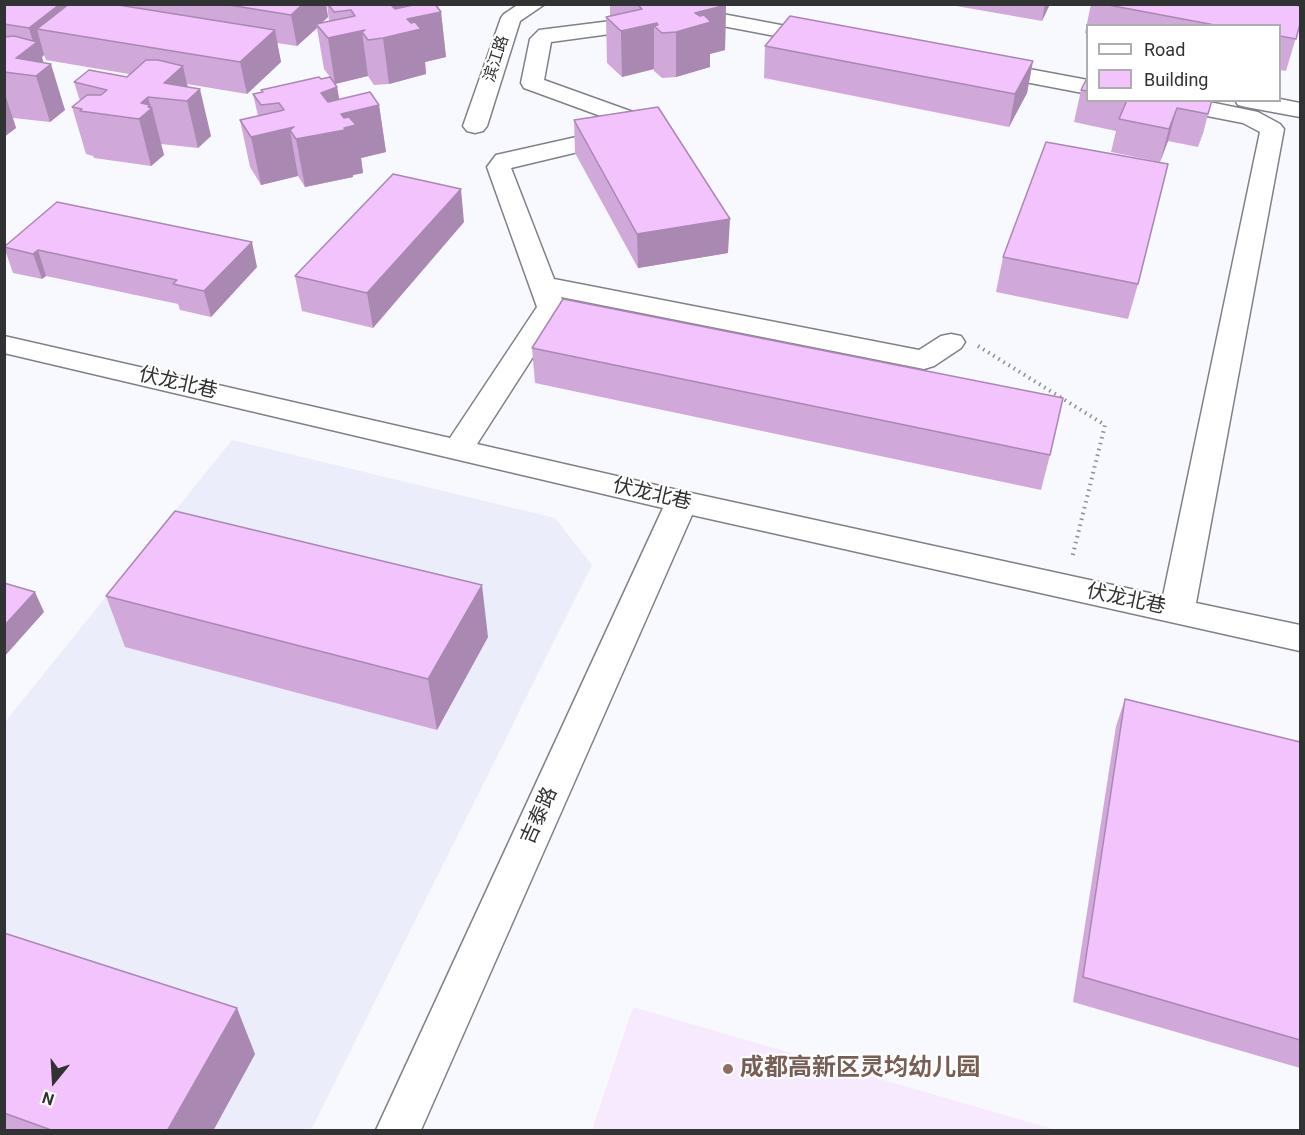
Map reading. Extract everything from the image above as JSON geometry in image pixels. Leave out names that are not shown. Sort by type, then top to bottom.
[{"type":"street","name":"滨江路","points":[[476,126],[511,18],[535,4]]},
{"type":"street","points":[[547,296],[499,167],[505,160],[637,131],[625,117],[532,83],[541,39],[547,35],[692,17],[839,34],[814,22],[771,8]]},
{"type":"street","points":[[1086,73],[968,58],[1086,87]]},
{"type":"street","points":[[1171,102],[1250,117],[1272,129],[1177,611]]},
{"type":"street","points":[[1257,102],[1300,110]]},
{"type":"street","points":[[547,296],[581,292],[924,360],[951,342]]},
{"type":"street","points":[[458,450],[547,296]]},
{"type":"street","name":"伏龙北巷","points":[[4,344],[682,502],[1300,638]]},
{"type":"street","name":"吉泰路","points":[[398,1131],[682,502]]},
{"type":"path","points":[[951,342],[960,334],[1105,425],[1065,586]]},
{"type":"shaded area","points":[[232,440],[555,518],[592,565],[311,1130],[5,1130],[5,722]]},
{"type":"shaded area","name":"成都高新区灵均幼儿园","points":[[633,1007],[1056,1130],[592,1130]]},
{"type":"building","points":[[4,4],[60,4],[29,28],[4,24]]},
{"type":"building","points":[[69,4],[112,4],[275,30],[240,62],[37,29]]},
{"type":"building","points":[[223,4],[303,4],[291,15]]},
{"type":"building","points":[[328,4],[390,4],[395,9],[417,4],[435,4],[441,12],[407,19],[411,23],[415,22],[421,29],[383,38],[368,40],[362,32],[365,30],[328,38],[316,24],[355,16],[351,10],[334,12]]},
{"type":"building","points":[[637,4],[726,5],[695,13],[700,16],[704,15],[711,22],[676,32],[662,33],[654,26],[658,25],[657,23],[621,31],[606,17],[642,9]]},
{"type":"building","points":[[1103,4],[1290,4],[1300,6],[1300,24],[1296,39],[1281,36],[1281,24],[1209,24]]},
{"type":"building","points":[[790,16],[1033,61],[1015,94],[765,46]]},
{"type":"building","points":[[14,36],[37,42],[16,58],[51,64],[36,76],[4,72],[4,37]]},
{"type":"building","points":[[146,60],[158,60],[183,66],[164,83],[200,89],[187,101],[148,97],[141,103],[150,105],[148,107],[152,108],[139,119],[80,111],[82,109],[72,107],[87,95],[101,95],[107,90],[74,82],[89,70],[127,77]]},
{"type":"building","points":[[319,77],[321,79],[330,77],[337,87],[321,93],[328,102],[370,92],[379,105],[341,114],[344,118],[349,117],[356,125],[344,128],[345,130],[296,139],[290,130],[294,127],[251,137],[240,120],[284,110],[279,103],[261,105],[253,94],[263,92],[261,90]]},
{"type":"building","points":[[1086,80],[1086,91],[1081,90]]},
{"type":"building","points":[[1126,102],[1211,102],[1208,114],[1177,108],[1169,129],[1119,119]]},
{"type":"building","points":[[658,107],[730,219],[637,234],[574,120]]},
{"type":"building","points":[[1046,142],[1168,164],[1138,284],[1003,257]]},
{"type":"building","points":[[393,174],[461,189],[367,293],[295,276]]},
{"type":"building","points":[[57,202],[252,242],[204,291],[173,284],[177,280],[38,250],[33,254],[4,247]]},
{"type":"building","points":[[563,299],[1063,398],[1050,455],[532,348]]},
{"type":"building","points":[[175,511],[482,585],[428,679],[106,596]]},
{"type":"building","points":[[4,583],[35,592],[4,626]]},
{"type":"building","points":[[1125,699],[1300,742],[1300,1040],[1083,977]]},
{"type":"building","points":[[4,933],[237,1008],[167,1131],[54,1131],[4,1113]]},
{"type":"place","name":"成都高新区灵均幼儿园","points":[[728,1069]]}]
